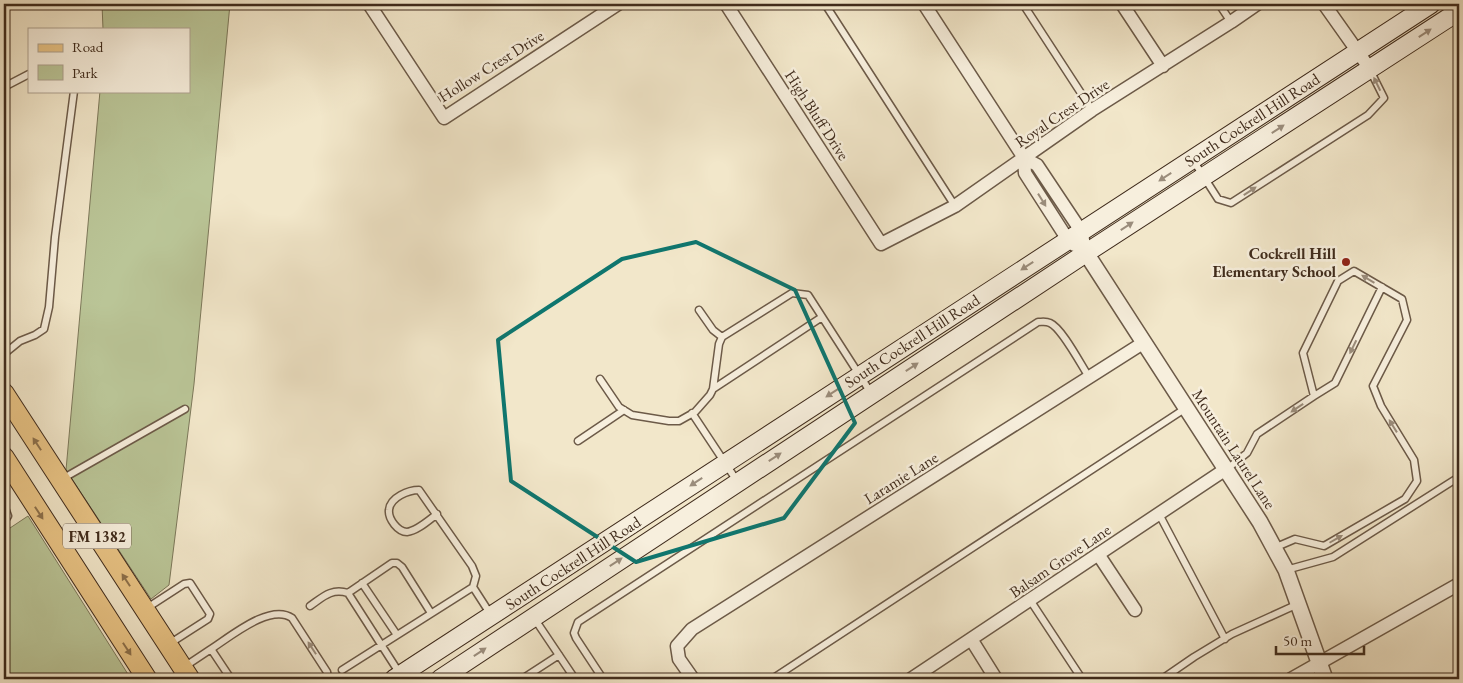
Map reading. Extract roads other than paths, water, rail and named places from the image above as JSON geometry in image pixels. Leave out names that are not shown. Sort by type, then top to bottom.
[{"type":"main road","name":"South Cockrell Hill Road","points":[[399,678],[1431,4]]},
{"type":"main road","name":"South Cockrell Hill Road","points":[[440,679],[1086,253],[1459,11]]},
{"type":"main road","name":"FM 1382","points":[[4,393],[187,674]]},
{"type":"main road","name":"FM 1382","points":[[4,457],[147,679]]},
{"type":"street","name":"Hollow Crest Drive","points":[[369,4],[444,118],[618,4]]},
{"type":"street","name":"High Bluff Drive","points":[[726,4],[882,244]]},
{"type":"street","name":"Mountain Laurel Lane","points":[[924,4],[1024,158],[1025,173],[1086,253],[1260,522],[1286,570],[1324,679]]},
{"type":"street","points":[[1122,4],[1163,66]]},
{"type":"street","name":"Royal Crest Drive","points":[[882,244],[955,206],[1092,110],[1257,4]]},
{"type":"street","points":[[1324,4],[1370,69]]},
{"type":"street","name":"Laramie Lane","points":[[693,679],[679,659],[677,646],[692,629],[1143,343]]},
{"type":"street","name":"Balsam Grove Lane","points":[[911,679],[1226,470]]},
{"type":"street","points":[[1098,554],[1135,610]]},
{"type":"street","points":[[1291,679],[1459,584]]},
{"type":"street","points":[[971,639],[996,679]]},
{"type":"lane","points":[[825,4],[955,206]]},
{"type":"lane","points":[[1023,4],[1092,110]]},
{"type":"lane","points":[[1219,4],[1231,22]]},
{"type":"lane","points":[[1192,159],[1218,199],[1230,203],[1368,115],[1384,98],[1370,69]]},
{"type":"lane","points":[[4,88],[28,75]]},
{"type":"lane","points":[[4,354],[20,341],[34,336],[44,329],[49,307],[55,237],[74,92]]},
{"type":"lane","points":[[1274,548],[1295,539],[1324,546],[1405,498],[1418,482],[1414,460],[1381,406],[1373,386],[1406,320],[1402,299],[1354,271],[1338,281],[1304,353],[1314,396]]},
{"type":"lane","points":[[1226,470],[1247,453],[1257,434],[1335,383],[1382,287]]},
{"type":"lane","points":[[600,379],[619,407],[632,415],[668,422],[679,421],[692,413],[710,395],[713,388],[719,344],[722,337],[792,293],[808,295],[871,394]]},
{"type":"lane","points":[[699,310],[713,330],[722,337]]},
{"type":"lane","points":[[713,388],[822,317]]},
{"type":"lane","points":[[603,679],[576,638],[574,633],[578,622],[1038,322],[1048,322],[1054,325],[1089,378]]},
{"type":"lane","points":[[772,679],[1186,408]]},
{"type":"lane","points":[[60,479],[185,409]]},
{"type":"lane","points":[[578,441],[624,410]]},
{"type":"lane","points":[[692,413],[738,482]]},
{"type":"lane","points":[[1286,570],[1333,557],[1459,477]]},
{"type":"lane","points":[[342,670],[473,587],[476,576],[472,566],[437,514],[419,490],[405,492],[391,502],[388,510],[390,517],[399,530],[405,532],[411,531],[437,514]]},
{"type":"lane","points":[[4,505],[8,516],[4,522]]},
{"type":"lane","points":[[1159,514],[1225,638]]},
{"type":"lane","points":[[348,592],[392,562],[397,563],[402,567],[431,613]]},
{"type":"lane","points":[[145,609],[190,582],[210,614],[208,619],[168,645]]},
{"type":"lane","points":[[362,583],[397,635]]},
{"type":"lane","points":[[473,587],[492,616]]},
{"type":"lane","points":[[310,606],[332,591],[348,592],[382,644],[399,678]]},
{"type":"lane","points":[[1030,600],[1082,679]]},
{"type":"lane","points":[[1162,679],[1225,638],[1298,604]]},
{"type":"lane","points":[[187,674],[211,649],[262,618],[280,613],[292,618],[327,672],[328,677],[326,679]]},
{"type":"lane","points":[[533,617],[575,679]]},
{"type":"lane","points":[[211,649],[231,679]]},
{"type":"lane","points":[[522,679],[559,655]]},
{"type":"place","name":"Cockrell Hill Elementary School","points":[[1346,262]]}]
